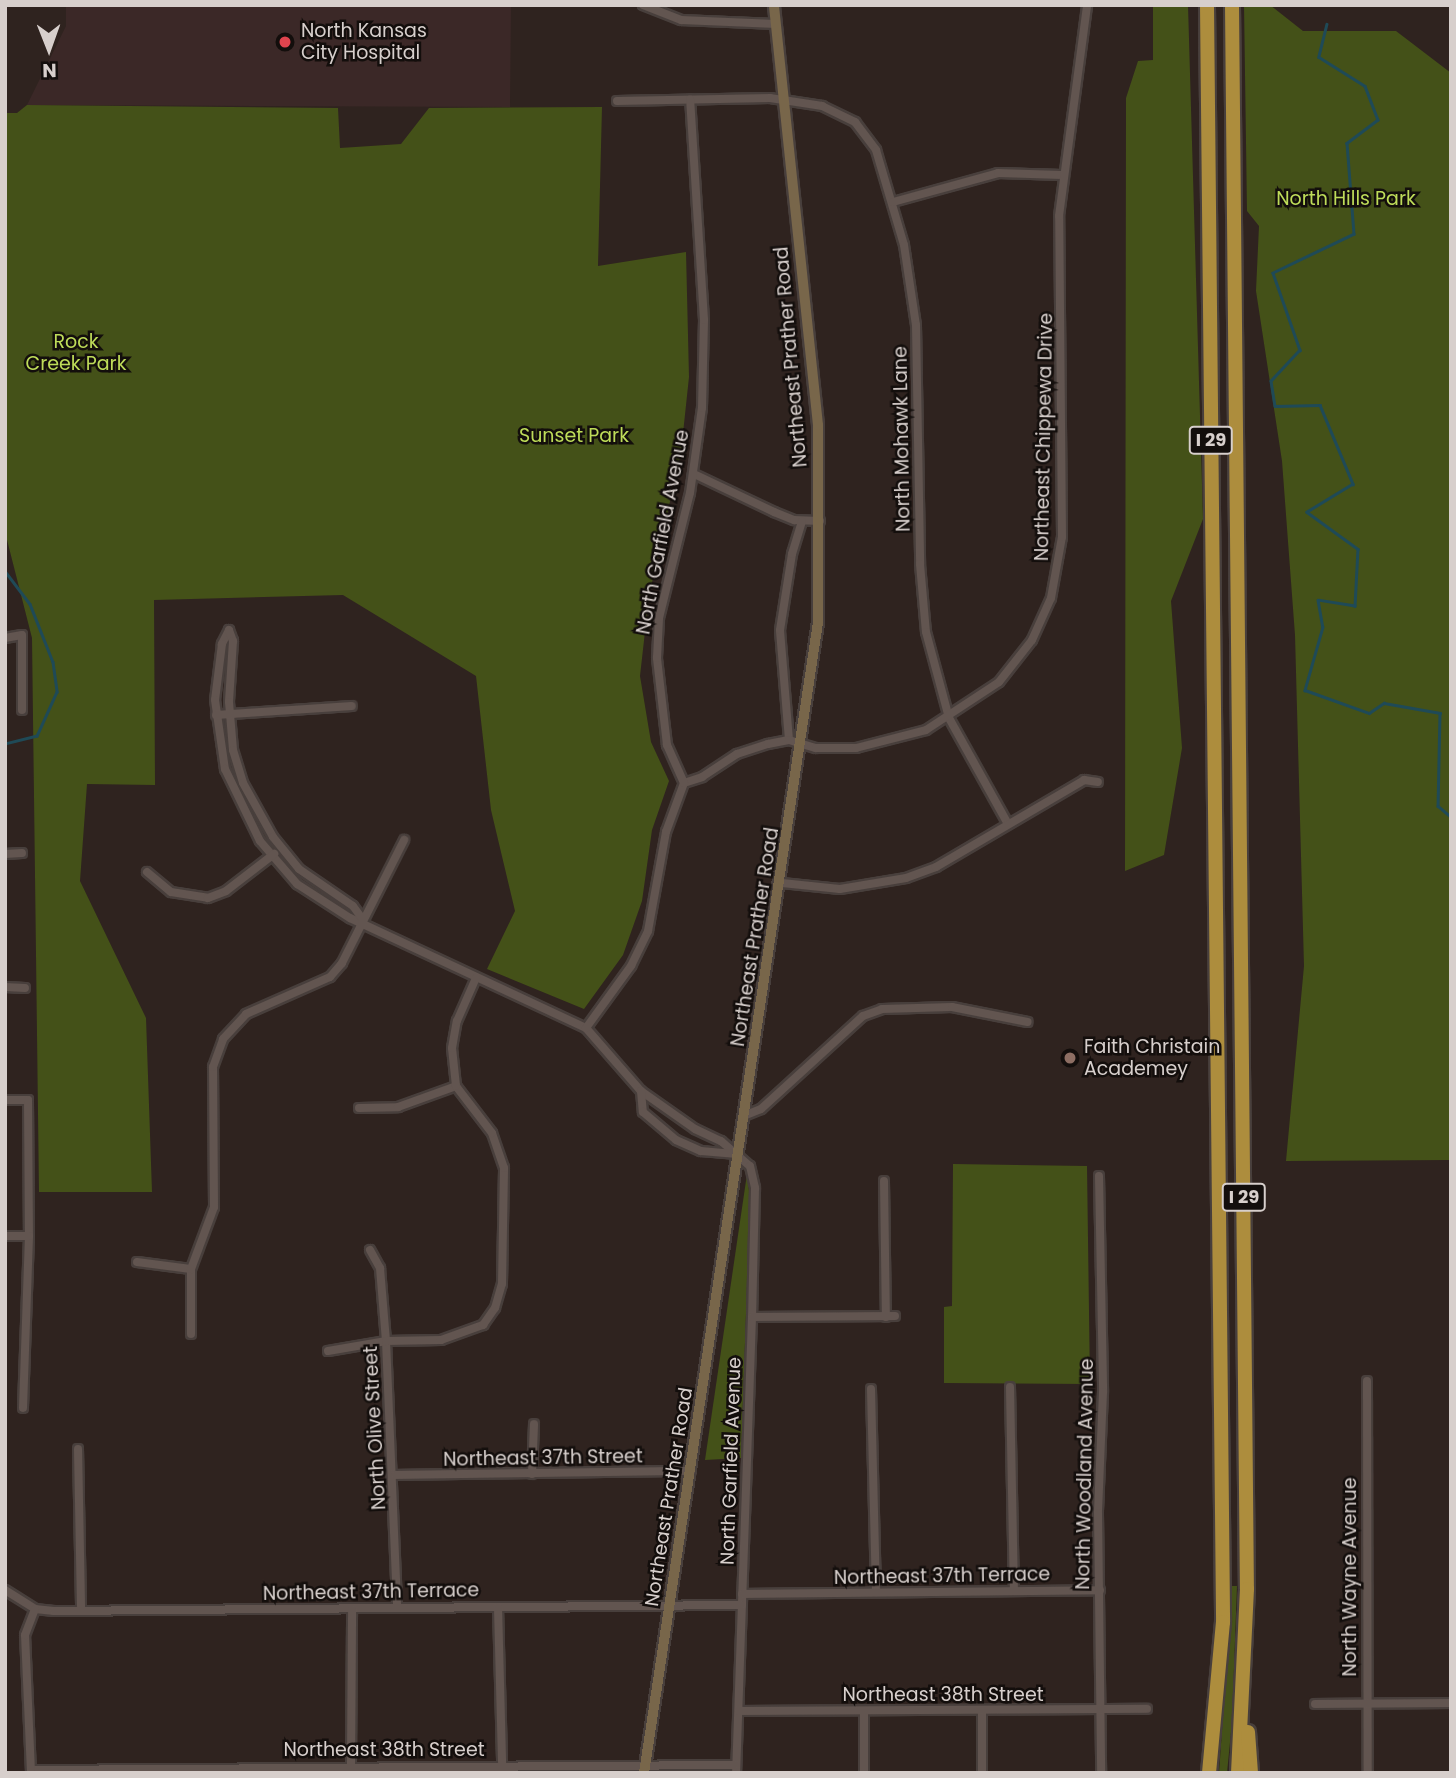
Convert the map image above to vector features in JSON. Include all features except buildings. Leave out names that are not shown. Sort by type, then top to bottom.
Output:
[{"type":"highway","name":"I 29","points":[[1207,5],[1223,1622],[1209,1773]]},
{"type":"highway","name":"I 29","points":[[1233,5],[1245,1692],[1238,1773]]},
{"type":"highway","points":[[1245,1692],[1251,1773]]},
{"type":"highway","points":[[1203,1773],[1212,1753]]},
{"type":"main road","name":"Northeast Prather Road","points":[[645,1768],[782,883],[818,623],[818,425],[774,5]]},
{"type":"street","points":[[643,5],[681,20],[776,24]]},
{"type":"street","name":"Northeast Chippewa Drive","points":[[789,740],[802,745],[840,750],[880,745],[949,718],[999,682],[1019,659],[1042,619],[1055,583],[1062,537],[1058,256],[1062,175],[1087,5]]},
{"type":"street","name":"North Garfield Avenue","points":[[684,783],[667,745],[657,636],[694,474],[704,355],[690,99]]},
{"type":"street","name":"North Mohawk Lane","points":[[617,101],[784,101],[822,106],[855,122],[876,150],[908,260],[916,325],[924,614],[949,718],[1008,824]]},
{"type":"street","points":[[893,202],[998,173],[1062,175]]},
{"type":"street","points":[[694,474],[802,521],[820,521]]},
{"type":"street","points":[[586,1028],[631,966],[648,931],[666,832],[684,783],[702,777],[744,751],[789,740],[780,630],[792,554],[802,521]]},
{"type":"street","points":[[363,920],[353,906],[299,869],[282,848],[243,783],[233,750],[230,713],[233,640],[229,630],[222,644],[216,715],[217,738],[237,801],[272,856],[297,884],[330,907],[363,920],[476,978],[586,1028],[641,1091],[740,1154]]},
{"type":"street","points":[[5,638],[22,635],[22,710]]},
{"type":"street","points":[[216,715],[352,706]]},
{"type":"street","points":[[782,883],[840,888],[906,878],[936,867],[1084,780],[1098,782]]},
{"type":"street","points":[[191,1334],[191,1269],[214,1207],[213,1067],[223,1039],[246,1014],[330,977],[404,840]]},
{"type":"street","points":[[147,873],[171,892],[208,898],[226,891],[282,848]]},
{"type":"street","points":[[5,853],[22,853]]},
{"type":"street","points":[[328,1351],[386,1341],[441,1340],[464,1333],[482,1325],[499,1296],[504,1168],[492,1133],[456,1086],[452,1048],[457,1021],[476,978]]},
{"type":"street","points":[[5,987],[25,988]]},
{"type":"street","points":[[746,1115],[761,1109],[863,1016],[883,1009],[952,1007],[1028,1022]]},
{"type":"street","points":[[359,1108],[398,1107],[456,1086]]},
{"type":"street","points":[[641,1091],[643,1112],[676,1140],[701,1151],[740,1154]]},
{"type":"street","points":[[5,1100],[28,1100],[29,1236],[23,1408]]},
{"type":"street","name":"North Garfield Avenue","points":[[736,1769],[755,1188],[750,1166],[740,1154]]},
{"type":"street","name":"North Woodland Avenue","points":[[1098,1176],[1103,1392],[1101,1773]]},
{"type":"street","points":[[752,1317],[890,1317],[884,1181]]},
{"type":"street","points":[[5,1236],[29,1236]]},
{"type":"street","name":"North Olive Street","points":[[370,1250],[380,1268],[386,1341],[388,1446],[395,1475],[397,1608]]},
{"type":"street","points":[[137,1262],[191,1269]]},
{"type":"street","name":"North Wayne Avenue","points":[[1367,1381],[1368,1773]]},
{"type":"street","points":[[1010,1387],[1014,1591]]},
{"type":"street","points":[[871,1389],[876,1592]]},
{"type":"street","points":[[532,1474],[534,1424]]},
{"type":"street","points":[[78,1449],[82,1611]]},
{"type":"street","name":"Northeast 37th Street","points":[[395,1475],[691,1471]]},
{"type":"street","name":"Northeast 37th Terrace","points":[[5,1590],[35,1609],[82,1611],[742,1605]]},
{"type":"street","name":"Northeast 37th Terrace","points":[[742,1594],[1100,1590]]},
{"type":"street","points":[[498,1607],[502,1765]]},
{"type":"street","points":[[351,1766],[352,1608]]},
{"type":"street","points":[[32,1771],[26,1635],[35,1609]]},
{"type":"street","points":[[1315,1704],[1451,1703]]},
{"type":"street","name":"Northeast 38th Street","points":[[739,1711],[1147,1709]]},
{"type":"street","points":[[982,1710],[982,1773]]},
{"type":"street","points":[[864,1711],[864,1773]]},
{"type":"street","name":"Northeast 38th Street","points":[[32,1771],[502,1765],[736,1769]]},
{"type":"shaded area","name":"North Kansas City Hospital","points":[[66,5],[511,5],[510,107],[27,105],[66,26]]},
{"type":"green space","points":[[1153,5],[1188,5],[1203,519],[1171,601],[1182,748],[1164,855],[1125,871],[1126,98],[1138,61],[1153,60]]},
{"type":"green space","name":"North Hills Park","points":[[1244,5],[1270,5],[1303,31],[1396,31],[1451,73],[1451,1160],[1286,1161],[1304,966],[1295,635],[1282,461],[1256,291],[1259,226],[1247,211]]},
{"type":"green space","points":[[27,105],[338,108],[340,148],[401,144],[429,108],[602,107],[598,266],[686,252],[689,377],[681,452],[649,596],[640,676],[651,742],[669,781],[652,830],[642,901],[623,955],[584,1009],[487,969],[515,911],[491,810],[476,676],[343,595],[154,600],[155,785],[87,784],[80,881],[146,1018],[152,1192],[39,1192],[32,638],[5,532],[5,113],[17,113]]},
{"type":"green space","points":[[953,1164],[1087,1166],[1090,1384],[944,1383],[944,1307],[952,1306]]},
{"type":"green space","points":[[747,1174],[750,1199],[741,1458],[705,1460]]},
{"type":"green space","points":[[1232,1586],[1237,1586],[1232,1722],[1227,1773],[1219,1773]]},
{"type":"waterway","points":[[1327,24],[1319,57],[1365,86],[1378,120],[1347,143],[1354,234],[1273,273],[1300,350],[1271,381],[1275,406],[1320,405],[1353,484],[1307,512],[1358,549],[1355,606],[1318,600],[1323,627],[1305,690],[1369,713],[1384,703],[1440,713],[1438,806],[1451,817]]},
{"type":"waterway","points":[[5,571],[30,604],[53,662],[57,692],[37,736],[5,744]]},
{"type":"place","name":"North Kansas City Hospital","points":[[285,42]]},
{"type":"place","name":"Faith Christain Academey","points":[[1070,1058]]},
{"type":"park label","name":"Rock Creek Park","points":[[76,353]]},
{"type":"park label","name":"Sunset Park","points":[[574,436]]}]
